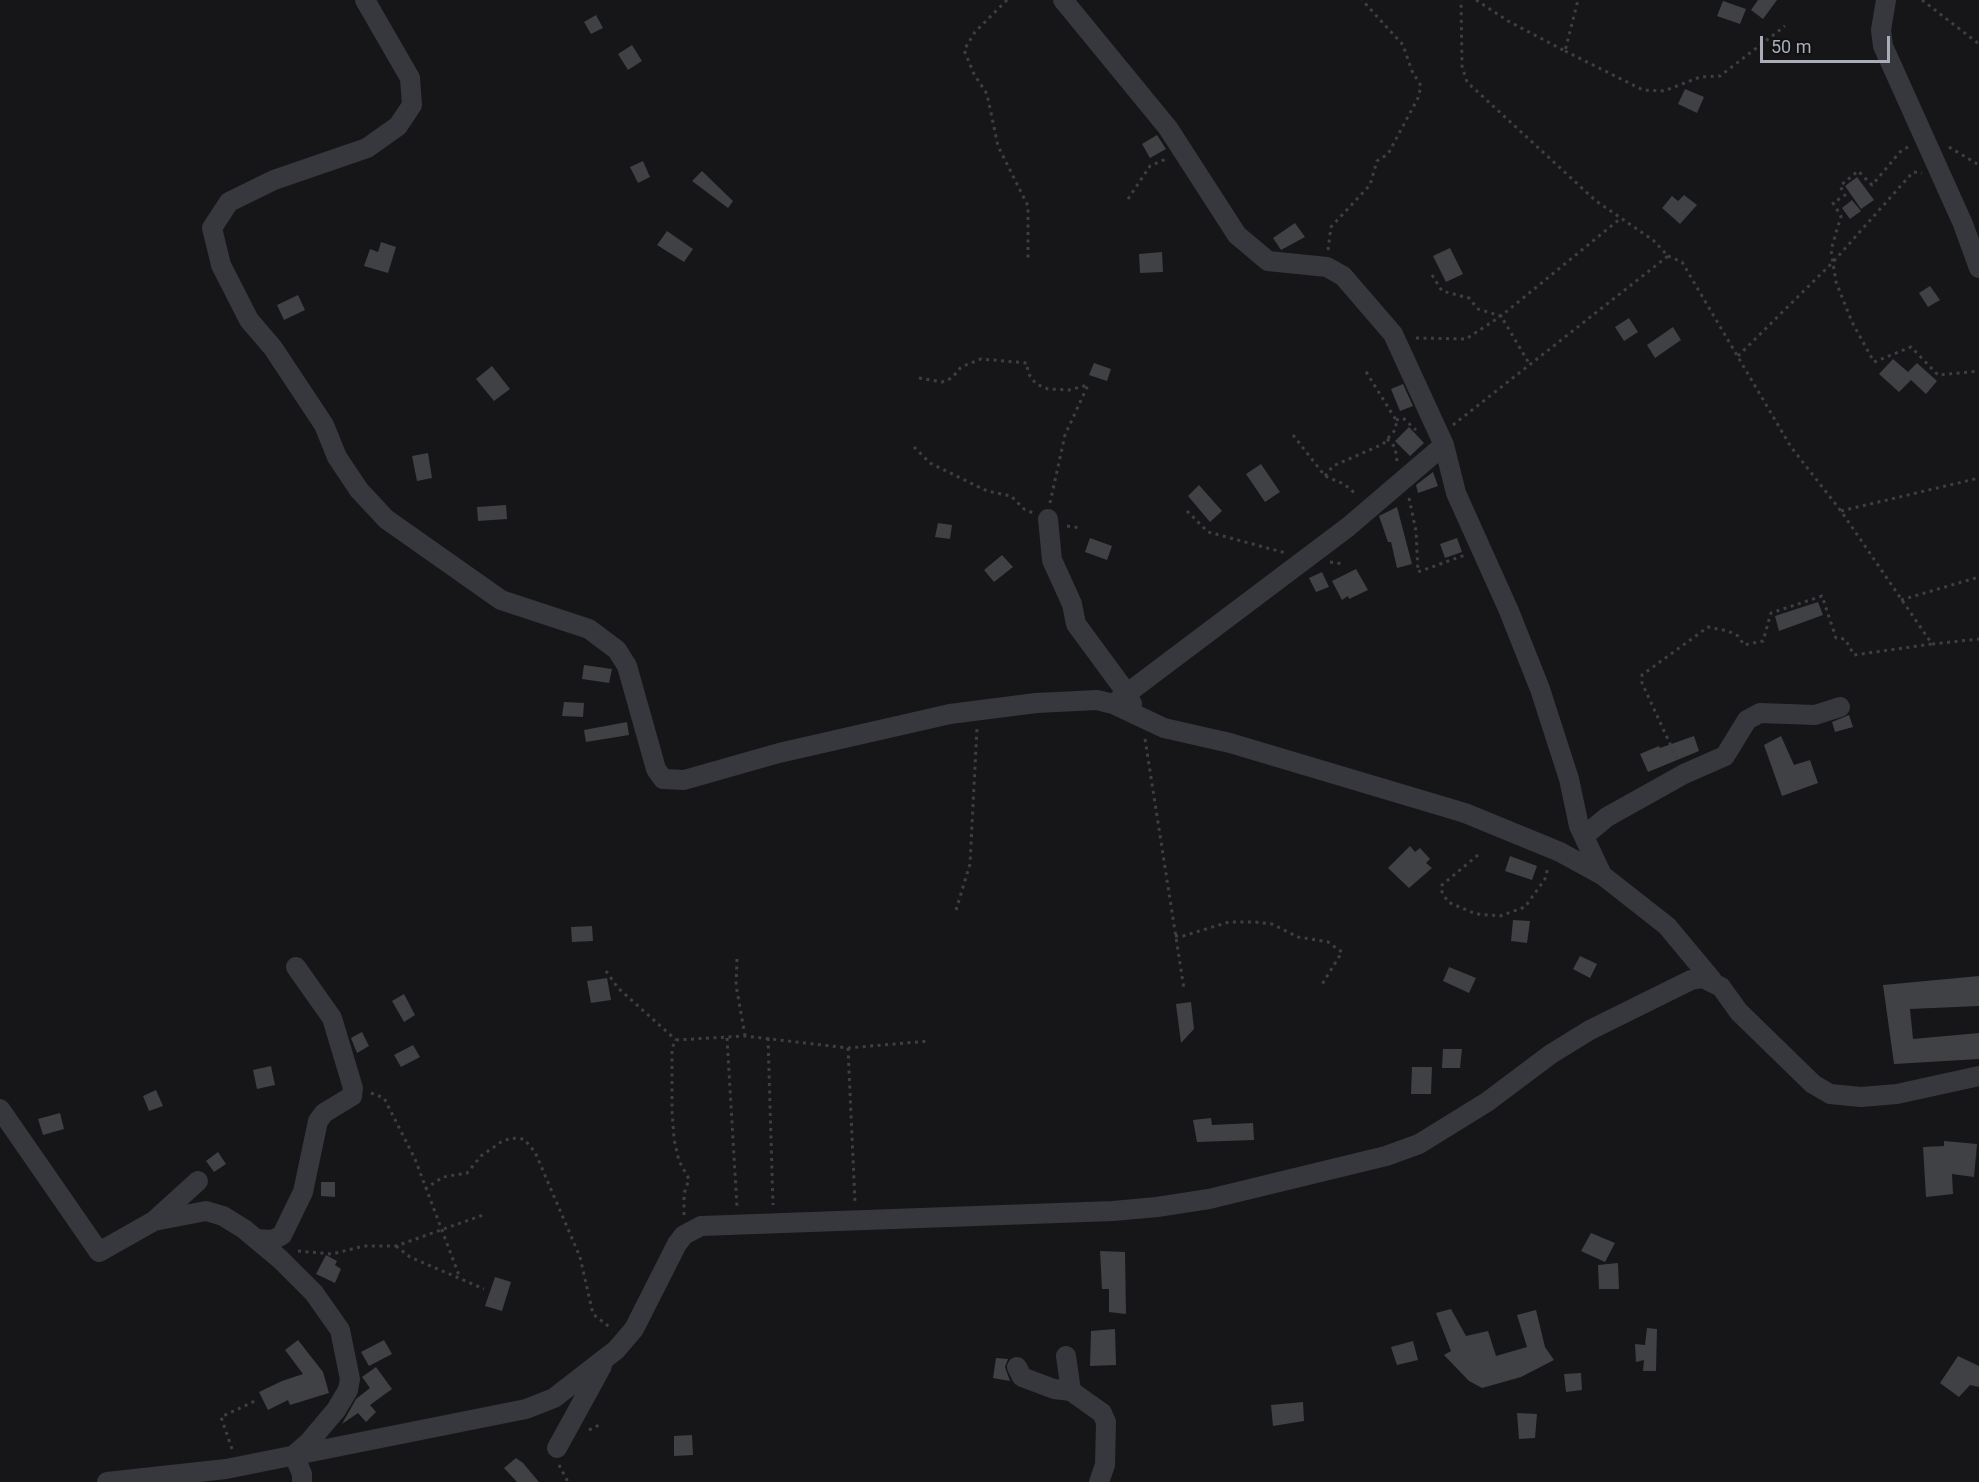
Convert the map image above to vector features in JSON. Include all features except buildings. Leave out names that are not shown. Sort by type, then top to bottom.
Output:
[{"type":"street","points":[[365,0],[410,78],[412,105],[398,126],[367,148],[274,180],[229,202],[213,228],[221,265],[249,320],[273,348],[324,425],[337,457],[359,490],[386,519],[501,600],[589,629],[617,650],[627,666],[656,769],[663,778],[684,780],[857,734],[950,714],[1070,700],[1120,698],[1306,559],[1402,481],[1442,440]]},
{"type":"street","points":[[1063,0],[1112,62],[1131,80],[1183,151],[1237,235],[1252,250],[1268,261],[1327,267],[1343,276],[1393,334],[1442,440],[1456,493],[1509,611],[1540,689],[1569,779],[1584,836],[1602,875]]},
{"type":"street","points":[[1886,0],[1881,30],[1883,46],[1963,224],[1979,268]]},
{"type":"street","points":[[1048,519],[1052,560],[1072,604],[1076,624],[1120,698],[1142,717],[1164,728],[1230,743],[1465,813],[1551,848],[1602,875],[1667,926],[1712,980],[1721,987],[1739,1012],[1813,1084],[1830,1094],[1861,1097],[1897,1094],[1979,1076]]},
{"type":"street","points":[[1584,836],[1607,817],[1684,774],[1725,756],[1747,720],[1760,713],[1815,714],[1840,707]]},
{"type":"street","points":[[256,1239],[273,1239],[282,1235],[303,1192],[318,1121],[324,1113],[352,1096],[353,1088],[332,1018],[296,967]]},
{"type":"street","points":[[107,1482],[238,1466],[526,1409],[554,1398],[606,1358],[634,1329],[684,1235],[700,1226],[1113,1211],[1157,1207],[1209,1199],[1386,1156],[1419,1144],[1487,1102],[1551,1054],[1590,1030],[1651,1002],[1683,983],[1698,978],[1712,980]]},
{"type":"street","points":[[0,1109],[99,1252],[154,1221],[198,1181]]},
{"type":"street","points":[[154,1221],[206,1211],[223,1216],[256,1239],[314,1293],[340,1330],[350,1378],[348,1390],[336,1410],[294,1455]]},
{"type":"street","points":[[1066,1356],[1071,1391]]},
{"type":"street","points":[[556,1448],[606,1358]]},
{"type":"street","points":[[1017,1367],[1022,1377],[1054,1389],[1071,1391],[1102,1413],[1106,1422],[1105,1465],[1099,1482]]},
{"type":"street","points":[[294,1455],[302,1474],[302,1482]]},
{"type":"path","points":[[1007,0],[975,32],[964,51],[974,74],[987,94],[998,146],[1028,206],[1028,258]]},
{"type":"path","points":[[1327,267],[1331,227],[1371,185],[1377,161],[1388,154],[1419,98],[1421,86],[1412,71],[1403,45],[1362,0]]},
{"type":"path","points":[[1461,0],[1462,66],[1467,82],[1596,201],[1653,240],[1668,256],[1682,262],[1791,447],[1841,511],[1932,644]]},
{"type":"path","points":[[1476,0],[1508,21],[1643,90],[1664,91],[1700,78],[1720,76],[1785,26]]},
{"type":"path","points":[[1564,51],[1578,0]]},
{"type":"path","points":[[1922,0],[1979,44]]},
{"type":"path","points":[[1979,165],[1953,149],[1923,137],[1900,152],[1872,185],[1858,171],[1840,186],[1845,195],[1833,203],[1841,216],[1831,250],[1836,282],[1852,322],[1874,362],[1911,347],[1938,375],[1979,370]]},
{"type":"path","points":[[1128,199],[1150,166],[1183,151]]},
{"type":"path","points":[[1738,356],[1833,262],[1913,172],[1940,174]]},
{"type":"path","points":[[1393,334],[1415,338],[1466,339],[1501,316],[1622,218]]},
{"type":"path","points":[[1442,440],[1530,365],[1668,256]]},
{"type":"path","points":[[1432,274],[1442,291],[1469,298],[1478,309],[1501,316],[1530,365]]},
{"type":"path","points":[[919,378],[942,382],[952,378],[961,367],[981,359],[1027,363],[1028,373],[1036,384],[1048,388],[1069,390],[1088,385],[1065,435],[1048,519]]},
{"type":"path","points":[[1325,476],[1333,466],[1383,444],[1396,429],[1396,420],[1365,370]]},
{"type":"path","points":[[1293,435],[1325,476],[1344,484],[1363,500],[1378,501]]},
{"type":"path","points":[[1387,439],[1395,447],[1402,481],[1410,502],[1416,531],[1419,572],[1480,549]]},
{"type":"path","points":[[914,447],[930,464],[944,468],[956,477],[987,491],[1011,496],[1024,509],[1060,525],[1080,528]]},
{"type":"path","points":[[1841,511],[1979,478]]},
{"type":"path","points":[[1187,512],[1208,532],[1306,559],[1343,564]]},
{"type":"path","points":[[1901,600],[1979,577]]},
{"type":"path","points":[[1684,774],[1642,683],[1642,675],[1708,627],[1728,631],[1738,636],[1744,645],[1763,641],[1771,613],[1822,596],[1836,638],[1845,639],[1854,655],[1979,639]]},
{"type":"path","points":[[956,910],[970,864],[978,711]]},
{"type":"path","points":[[1142,717],[1184,989]]},
{"type":"path","points":[[1478,855],[1442,885],[1443,896],[1448,902],[1476,914],[1500,916],[1526,907],[1545,879],[1551,848]]},
{"type":"path","points":[[1175,936],[1183,936],[1228,922],[1255,922],[1272,924],[1298,936],[1328,942],[1342,952],[1321,986]]},
{"type":"path","points":[[737,959],[736,985],[745,1036]]},
{"type":"path","points":[[606,971],[618,988],[676,1040],[745,1036],[848,1048],[929,1041]]},
{"type":"path","points":[[727,1038],[738,1224]]},
{"type":"path","points":[[768,1038],[774,1224]]},
{"type":"path","points":[[676,1040],[672,1048],[674,1139],[680,1161],[689,1179],[684,1194],[684,1235]]},
{"type":"path","points":[[848,1048],[856,1221]]},
{"type":"path","points":[[352,1096],[369,1092],[384,1098],[415,1159],[440,1231],[460,1278]]},
{"type":"path","points":[[425,1189],[443,1177],[467,1173],[481,1156],[501,1142],[511,1138],[524,1139],[536,1152],[580,1257],[593,1314],[625,1339]]},
{"type":"path","points":[[288,1248],[332,1254],[364,1246],[396,1246],[483,1215]]},
{"type":"path","points":[[396,1246],[410,1257],[484,1289]]},
{"type":"path","points":[[238,1466],[221,1417],[255,1401]]}]
